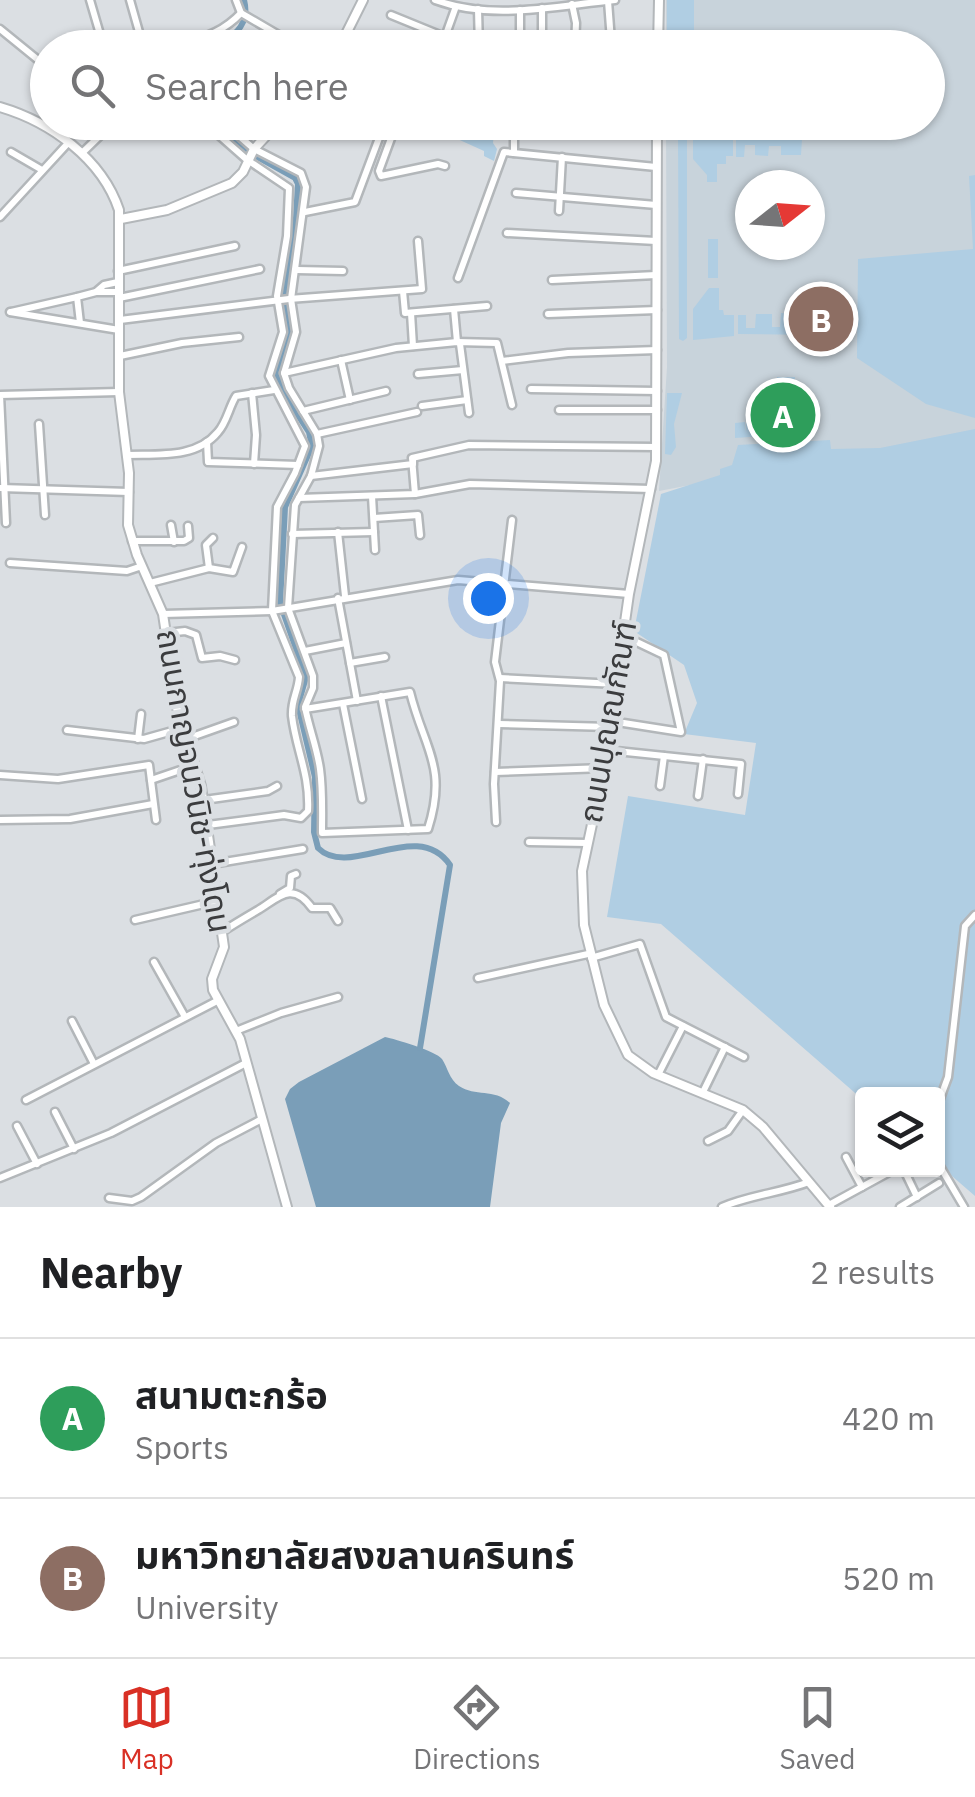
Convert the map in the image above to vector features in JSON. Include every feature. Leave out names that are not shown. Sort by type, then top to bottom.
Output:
[{"type":"street","points":[[90,0],[99,30]]},
{"type":"street","points":[[130,0],[139,30]]},
{"type":"street","points":[[236,0],[245,15],[270,30]]},
{"type":"street","points":[[348,30],[363,0]]},
{"type":"street","points":[[441,1],[456,9],[520,10],[611,0],[611,30]]},
{"type":"street","points":[[658,30],[659,0]]},
{"type":"street","points":[[572,4],[576,30]]},
{"type":"street","points":[[542,8],[542,30]]},
{"type":"street","points":[[448,30],[456,9]]},
{"type":"street","points":[[478,10],[479,30]]},
{"type":"street","points":[[520,10],[520,30]]},
{"type":"street","points":[[222,30],[245,15]]},
{"type":"street","points":[[391,15],[428,30]]},
{"type":"street","points":[[0,29],[30,53]]},
{"type":"street","points":[[0,107],[30,122]]},
{"type":"street","points":[[65,140],[82,154],[111,190],[121,218],[167,210],[230,185],[262,140]]},
{"type":"street","points":[[82,154],[96,140]]},
{"type":"street","points":[[208,824],[284,815],[298,819],[308,812],[304,759],[292,718],[292,698],[299,678],[273,610],[277,507],[298,465],[304,441],[269,376],[283,332],[278,301],[288,236],[288,188],[225,140]]},
{"type":"street","points":[[244,140],[301,173],[306,187],[290,300],[296,332],[284,373],[317,434],[319,454],[299,498],[292,534],[287,608],[314,680],[306,710],[320,770],[323,834],[428,829],[436,792],[433,755],[410,692],[306,710]]},
{"type":"street","points":[[305,212],[355,202],[379,140]]},
{"type":"street","points":[[391,140],[380,175],[445,166]]},
{"type":"street","points":[[514,140],[514,153]]},
{"type":"street","name":"ถนนปุณณกัณฑ์","points":[[657,140],[656,446],[652,489],[629,594],[604,768],[581,884],[589,956],[604,1005],[624,1050],[640,1066],[743,1110],[829,1206]]},
{"type":"street","points":[[0,217],[68,142]]},
{"type":"street","points":[[11,152],[42,170]]},
{"type":"street","points":[[458,278],[504,152],[656,167]]},
{"type":"street","points":[[559,211],[562,157]]},
{"type":"street","points":[[516,193],[656,205]]},
{"type":"street","name":"ถนนกาญจนวนิช-ทุ่งโดน","points":[[121,218],[119,392],[127,455],[128,519],[132,542],[164,614],[176,701],[204,800],[222,932],[223,951],[211,982],[216,1001]]},
{"type":"street","points":[[507,234],[656,241]]},
{"type":"street","points":[[260,269],[96,292],[10,312],[120,325],[278,301],[422,289],[418,241]]},
{"type":"street","points":[[118,271],[234,246]]},
{"type":"street","points":[[297,270],[343,271]]},
{"type":"street","points":[[552,280],[656,275]]},
{"type":"street","points":[[403,291],[404,313],[488,306]]},
{"type":"street","points":[[77,297],[80,323]]},
{"type":"street","points":[[454,309],[469,413]]},
{"type":"street","points":[[548,314],[657,310]]},
{"type":"street","points":[[411,313],[413,346]]},
{"type":"street","points":[[120,356],[240,337]]},
{"type":"street","points":[[284,373],[396,348],[497,343],[512,404]]},
{"type":"street","points":[[502,361],[568,352],[657,350]]},
{"type":"street","points":[[341,360],[350,400]]},
{"type":"street","points":[[418,374],[463,370]]},
{"type":"street","points":[[532,389],[657,391]]},
{"type":"street","points":[[127,455],[184,452],[207,442],[222,428],[234,398],[274,390]]},
{"type":"street","points":[[302,412],[386,391]]},
{"type":"street","points":[[6,524],[1,488],[0,395],[119,392]]},
{"type":"street","points":[[252,392],[254,464]]},
{"type":"street","points":[[317,434],[467,400]]},
{"type":"street","points":[[558,410],[656,410]]},
{"type":"street","points":[[39,424],[45,515]]},
{"type":"street","points":[[207,442],[208,462],[298,465]]},
{"type":"street","points":[[311,476],[413,461],[469,445],[656,446]]},
{"type":"street","points":[[413,461],[416,494]]},
{"type":"street","points":[[299,498],[416,494],[470,484],[652,489]]},
{"type":"street","points":[[1,488],[129,492]]},
{"type":"street","points":[[372,496],[375,550]]},
{"type":"street","points":[[374,518],[418,516],[420,535]]},
{"type":"street","points":[[496,822],[500,678],[495,662],[512,520]]},
{"type":"street","points":[[170,525],[174,542]]},
{"type":"street","points":[[132,542],[189,538],[188,526]]},
{"type":"street","points":[[338,532],[346,643],[357,701]]},
{"type":"street","points":[[292,534],[374,532]]},
{"type":"street","points":[[209,568],[206,547],[213,538]]},
{"type":"street","points":[[232,585],[242,546]]},
{"type":"street","points":[[10,563],[126,571],[142,566]]},
{"type":"street","points":[[150,584],[209,568],[224,573],[234,571]]},
{"type":"street","points":[[164,614],[273,610],[458,580],[629,594]]},
{"type":"street","points":[[167,633],[186,631],[196,635],[202,658],[223,656],[235,660]]},
{"type":"street","points":[[499,724],[610,724],[681,732],[664,655],[622,636]]},
{"type":"street","points":[[306,651],[346,643]]},
{"type":"street","points":[[350,663],[385,657]]},
{"type":"street","points":[[500,678],[616,684]]},
{"type":"street","points":[[381,696],[408,830]]},
{"type":"street","points":[[343,704],[362,799]]},
{"type":"street","points":[[138,739],[141,714]]},
{"type":"street","points":[[186,738],[234,722]]},
{"type":"street","points":[[67,730],[138,739],[183,728]]},
{"type":"street","points":[[606,750],[741,764],[738,794]]},
{"type":"street","points":[[660,786],[664,756]]},
{"type":"street","points":[[698,796],[703,759]]},
{"type":"street","points":[[150,780],[195,764]]},
{"type":"street","points":[[0,775],[58,779],[149,765],[156,820]]},
{"type":"street","points":[[495,772],[604,768]]},
{"type":"street","points":[[204,800],[268,792],[277,786]]},
{"type":"street","points":[[0,820],[70,819],[154,804]]},
{"type":"street","points":[[528,842],[587,843]]},
{"type":"street","points":[[212,864],[303,850]]},
{"type":"street","points":[[280,895],[290,888],[291,876],[296,874]]},
{"type":"street","points":[[222,932],[280,895],[301,896],[311,907],[332,908],[338,921]]},
{"type":"street","points":[[135,920],[217,901]]},
{"type":"street","points":[[944,1087],[966,926],[975,915]]},
{"type":"street","points":[[478,978],[640,944],[666,1016],[744,1057]]},
{"type":"street","points":[[154,962],[185,1017]]},
{"type":"street","points":[[236,1030],[338,997]]},
{"type":"street","points":[[26,1100],[216,1001],[236,1030],[288,1207]]},
{"type":"street","points":[[72,1021],[94,1065]]},
{"type":"street","points":[[658,1075],[683,1026]]},
{"type":"street","points":[[704,1092],[725,1047]]},
{"type":"street","points":[[0,1178],[74,1150],[246,1063]]},
{"type":"street","points":[[708,1141],[728,1131],[743,1110]]},
{"type":"street","points":[[54,1112],[74,1150]]},
{"type":"street","points":[[108,1198],[141,1198],[216,1143],[260,1120]]},
{"type":"street","points":[[17,1126],[37,1164]]},
{"type":"street","points":[[846,1157],[862,1186]]},
{"type":"street","points":[[945,1174],[964,1207]]},
{"type":"street","points":[[829,1206],[879,1177]]},
{"type":"street","points":[[907,1177],[917,1197]]},
{"type":"street","points":[[722,1207],[809,1182]]},
{"type":"street","points":[[900,1207],[939,1183]]},
{"type":"shaded area","points":[[666,0],[975,0],[975,431],[659,491],[667,367],[666,140],[945,140],[945,30],[666,30]]},
{"type":"shaded area","points":[[667,0],[694,0],[694,30],[667,30]]},
{"type":"shaded area","points":[[460,140],[493,140],[497,149],[494,161],[484,156],[484,151]]},
{"type":"shaded area","points":[[678,140],[687,140],[687,338],[679,339]]},
{"type":"shaded area","points":[[693,140],[733,140],[733,156],[726,156],[726,164],[717,164],[717,182],[707,182],[707,175],[693,159]]},
{"type":"shaded area","points":[[736,140],[802,140],[801,155],[781,155],[781,146],[769,146],[768,156],[755,155],[755,145],[745,145],[744,157],[736,157]]},
{"type":"shaded area","points":[[975,175],[975,418],[926,404],[857,358],[858,259],[973,249],[969,176]]},
{"type":"shaded area","points":[[708,239],[718,239],[718,278],[708,278]]},
{"type":"shaded area","points":[[709,288],[719,288],[719,310],[724,315],[734,315],[734,336],[693,340],[693,309]]},
{"type":"shaded area","points":[[827,307],[833,307],[832,340],[817,340],[816,335],[738,334],[738,315],[746,315],[746,328],[755,328],[756,314],[772,314],[772,327],[780,327],[781,313],[805,314],[805,327],[816,327],[816,314],[827,314]]},
{"type":"shaded area","points":[[777,377],[795,377],[795,405],[777,406]]},
{"type":"shaded area","points":[[667,393],[682,393],[674,424],[676,447],[671,455],[665,454]]},
{"type":"shaded area","points":[[790,409],[791,420],[776,421],[777,435],[735,438],[735,423],[745,422],[746,433],[746,423],[775,422],[775,410]]},
{"type":"shaded area","points":[[975,429],[975,1196],[945,1170],[945,1087],[855,1087],[855,1093],[661,924],[607,917],[628,796],[745,815],[756,743],[684,734],[697,703],[684,665],[634,631],[661,494],[720,475],[720,469],[732,465],[738,445],[830,440],[831,449],[880,448]]},
{"type":"shaded area","points":[[385,1037],[438,1056],[459,1086],[510,1103],[501,1123],[490,1207],[316,1207],[285,1099],[299,1082]]},
{"type":"waterway","points":[[238,30],[245,18],[244,0]]},
{"type":"waterway","points":[[233,140],[295,178],[298,184],[284,295],[289,331],[277,375],[309,432],[312,446],[285,507],[280,603],[306,677],[298,705],[315,777],[314,832],[318,848],[332,856],[347,857],[420,847],[436,852],[450,865],[420,1048]]},
{"type":"place","name":"มหาวิทยาลัยสงขลานครินทร์","points":[[821,319]]},
{"type":"place","name":"สนามตะกร้อ","points":[[783,415]]}]
